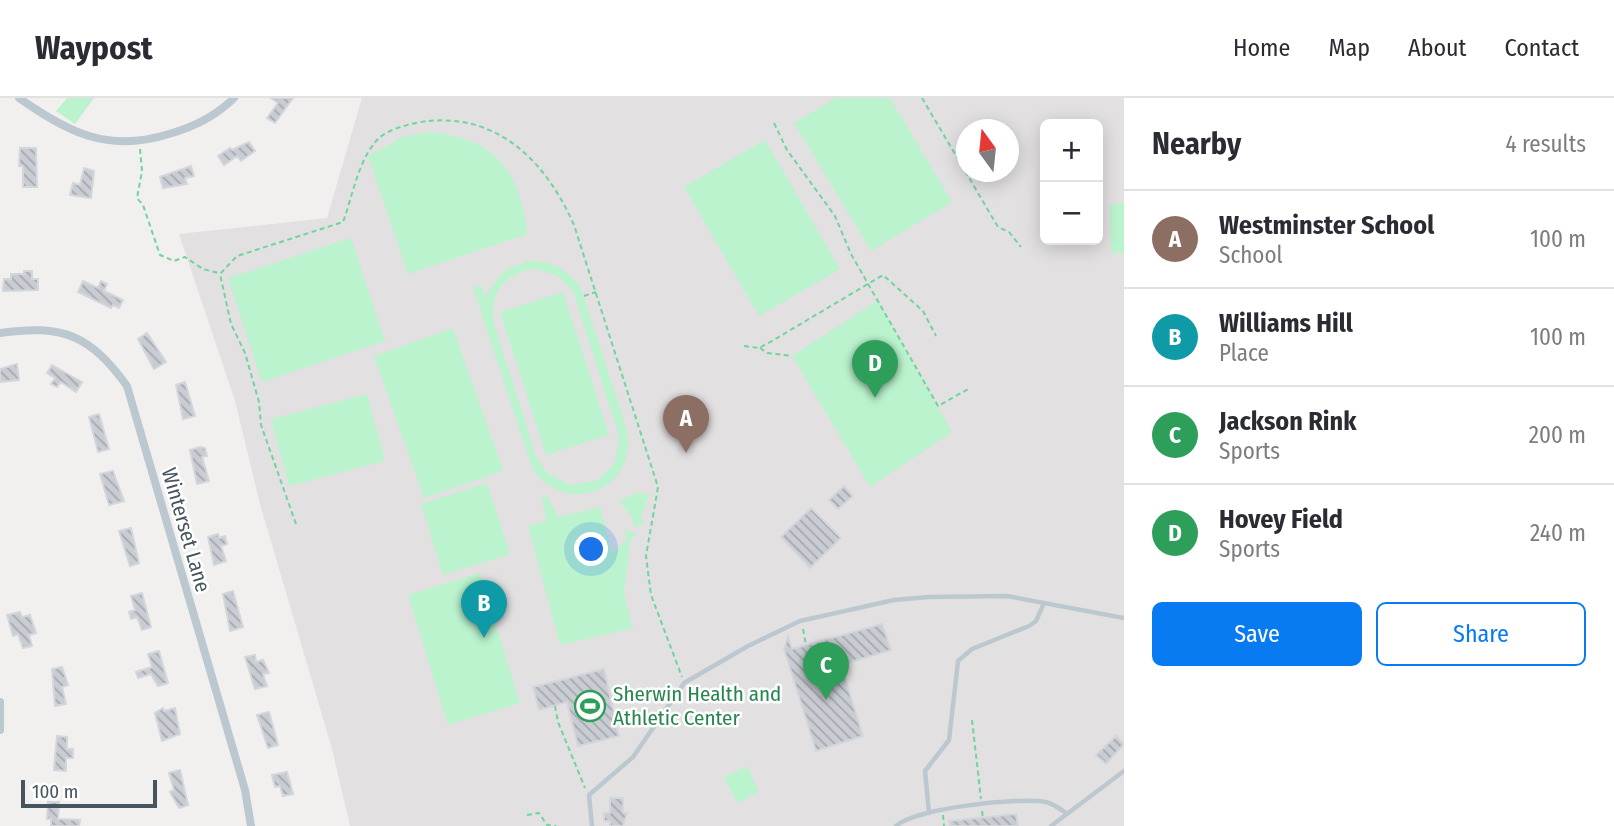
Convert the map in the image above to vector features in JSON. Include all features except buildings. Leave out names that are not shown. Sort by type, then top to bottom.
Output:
[{"type":"street","points":[[19,98],[61,125],[122,144],[192,128],[234,98]]},
{"type":"street","name":"Winterset Lane","points":[[0,333],[24,330],[66,334],[90,344],[106,356],[127,386],[245,790],[251,826]]},
{"type":"street","points":[[0,702],[0,730]]},
{"type":"lane","points":[[592,826],[589,795],[633,757],[685,682],[748,646],[800,621],[901,599],[1007,596],[1124,618]]},
{"type":"lane","points":[[929,813],[925,771],[948,743],[958,661],[972,649],[1029,626],[1036,621],[1044,603]]},
{"type":"lane","points":[[1051,826],[1124,771]]},
{"type":"lane","points":[[896,826],[908,818],[929,813],[1029,800],[1049,803],[1065,813]]},
{"type":"path","points":[[922,98],[998,227],[1009,232],[1021,247]]},
{"type":"path","points":[[220,274],[237,256],[342,222],[363,162],[380,137],[412,123],[449,120],[484,127],[530,155],[560,194],[597,292],[658,487],[646,556],[651,595],[671,656],[685,682]]},
{"type":"path","points":[[774,123],[787,150],[835,216],[851,254],[937,406],[970,388]]},
{"type":"path","points":[[138,141],[142,171],[136,198],[143,205],[160,255],[174,261],[185,257],[202,269],[220,274]]},
{"type":"path","points":[[220,274],[231,324],[251,370],[259,402],[261,425],[296,524]]},
{"type":"path","points":[[759,348],[883,275],[923,311],[936,336]]},
{"type":"path","points":[[584,296],[597,292]]},
{"type":"path","points":[[744,346],[759,348],[767,353],[792,356]]},
{"type":"path","points":[[800,621],[806,645]]},
{"type":"path","points":[[555,706],[578,776],[589,795]]},
{"type":"path","points":[[972,720],[983,818]]},
{"type":"path","points":[[527,815],[539,813],[547,825],[556,826]]},
{"type":"path","points":[[943,815],[944,826]]},
{"type":"shaded area","points":[[362,98],[1124,98],[1124,826],[350,826],[332,749],[260,504],[235,401],[179,234],[327,218]]},
{"type":"green space","points":[[67,98],[94,98],[75,124],[56,111]]},
{"type":"green space","points":[[836,98],[890,98],[952,202],[871,251],[794,123]]},
{"type":"green space","points":[[429,132],[471,142],[487,150],[500,162],[511,176],[518,192],[527,234],[408,274],[368,156],[404,136]]},
{"type":"green space","points":[[765,140],[840,269],[759,316],[684,187]]},
{"type":"green space","points":[[1124,203],[1124,253],[1111,253],[1110,204]]},
{"type":"green space","points":[[351,238],[385,341],[262,382],[228,278]]},
{"type":"green space","points":[[528,261],[544,262],[565,271],[581,288],[626,427],[628,448],[623,466],[612,480],[598,490],[581,494],[564,492],[547,484],[532,468],[473,288],[481,285],[485,296],[504,271]],"holes":[[[536,269],[558,276],[573,292],[619,436],[615,463],[596,481],[570,485],[547,473],[536,456],[494,324],[493,313],[497,294],[508,279],[516,274]]]},
{"type":"green space","points":[[563,292],[609,435],[546,455],[500,312]]},
{"type":"green space","points":[[877,301],[952,432],[870,487],[792,356]]},
{"type":"green space","points":[[453,328],[503,471],[424,498],[374,356]]},
{"type":"green space","points":[[367,394],[385,461],[289,486],[271,419]]},
{"type":"green space","points":[[487,483],[510,554],[443,575],[421,504]]},
{"type":"green space","points":[[636,493],[649,494],[641,517],[645,524],[634,527],[632,517],[619,501]]},
{"type":"green space","points":[[547,496],[558,517],[600,507],[612,553],[627,539],[624,530],[636,534],[630,542],[624,594],[633,628],[560,645],[528,526],[546,521],[542,497]]},
{"type":"green space","points":[[480,573],[520,703],[448,725],[408,595]]},
{"type":"green space","points":[[747,766],[759,792],[737,803],[724,777]]},
{"type":"place","name":"Hovey Field","points":[[875,398]]},
{"type":"place","name":"Westminster School","points":[[686,453]]},
{"type":"place","name":"Williams Hill","points":[[484,638]]},
{"type":"place","name":"Jackson Rink","points":[[826,700]]},
{"type":"place","name":"Sherwin Health and Athletic Center","points":[[590,706]]}]
